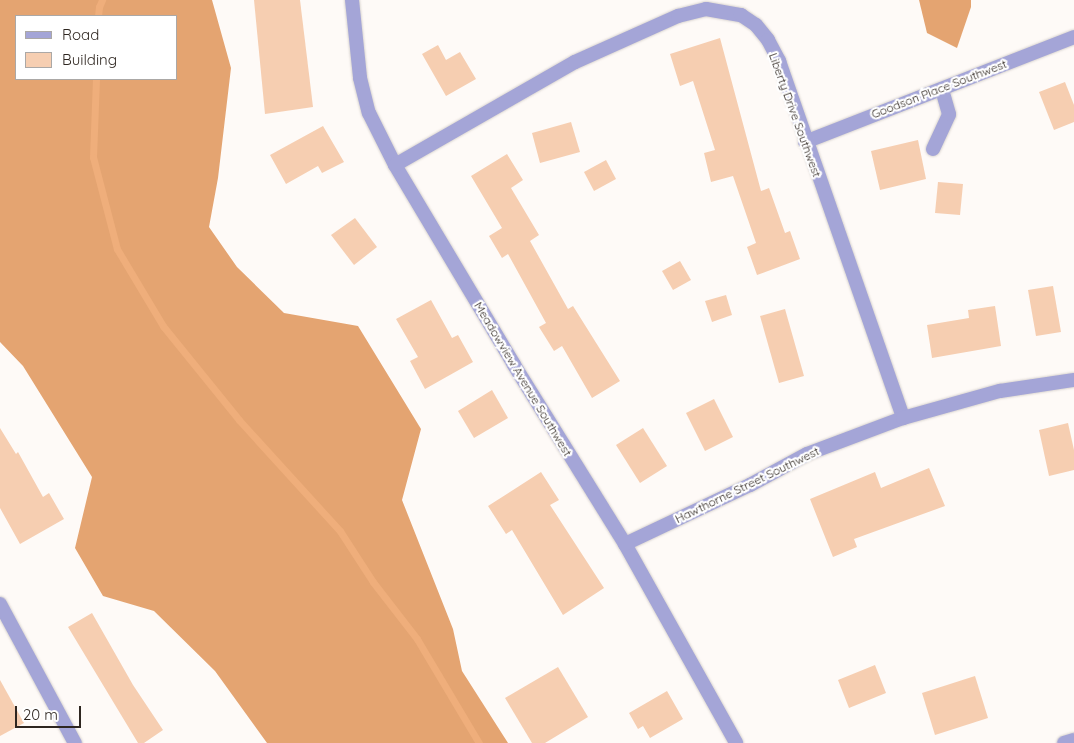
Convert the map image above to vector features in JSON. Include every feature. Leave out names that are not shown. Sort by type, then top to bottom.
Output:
[{"type":"street","name":"Meadowview Avenue Southwest","points":[[352,0],[362,87],[369,113],[395,165],[514,365],[624,544],[736,743]]},
{"type":"street","name":"Liberty Drive Southwest","points":[[395,165],[574,62],[678,16],[706,9],[741,14],[756,25],[768,40],[778,61],[903,418]]},
{"type":"street","name":"Goodson Place Southwest","points":[[805,142],[1074,37]]},
{"type":"street","points":[[933,149],[948,114],[942,89]]},
{"type":"street","name":"Hawthorne Street Southwest","points":[[624,544],[750,485],[807,454],[903,418],[1000,392],[1074,380]]},
{"type":"street","points":[[0,604],[75,743]]},
{"type":"street","points":[[1064,743],[1074,740]]},
{"type":"shaded area","points":[[0,0],[212,0],[231,68],[218,178],[209,227],[237,267],[284,313],[358,326],[421,429],[402,500],[453,629],[462,671],[508,743],[267,743],[215,671],[154,611],[103,596],[75,548],[92,477],[23,366],[0,342]]},
{"type":"shaded area","points":[[919,0],[971,0],[971,7],[957,48],[927,33]]},
{"type":"building","points":[[254,0],[300,0],[313,107],[265,114]]},
{"type":"building","points":[[720,38],[761,191],[769,188],[785,233],[790,231],[800,259],[757,275],[747,247],[756,243],[733,176],[711,182],[704,153],[715,150],[693,81],[680,86],[670,54]]},
{"type":"building","points":[[438,45],[446,60],[460,52],[476,79],[446,96],[422,54]]},
{"type":"building","points":[[1065,82],[1074,105],[1074,122],[1054,130],[1039,92]]},
{"type":"building","points":[[571,122],[580,152],[540,163],[532,133]]},
{"type":"building","points":[[323,126],[344,162],[322,173],[318,166],[286,184],[270,155]]},
{"type":"building","points":[[918,140],[926,179],[880,190],[871,151]]},
{"type":"building","points":[[507,154],[523,180],[511,188],[539,235],[530,241],[568,309],[573,306],[620,381],[592,398],[562,346],[554,351],[539,327],[546,323],[508,254],[502,258],[489,236],[502,228],[471,176]]},
{"type":"building","points":[[606,160],[616,179],[594,191],[584,172]]},
{"type":"building","points":[[938,182],[963,184],[960,215],[935,213]]},
{"type":"building","points":[[355,218],[377,247],[354,265],[331,235]]},
{"type":"building","points":[[680,261],[691,280],[673,290],[662,271]]},
{"type":"building","points":[[1053,286],[1061,332],[1036,336],[1028,290]]},
{"type":"building","points":[[726,295],[732,315],[712,322],[705,301]]},
{"type":"building","points":[[431,300],[452,338],[458,335],[473,362],[425,389],[410,361],[418,357],[396,319]]},
{"type":"building","points":[[995,306],[1001,346],[932,358],[927,325],[969,318],[968,310]]},
{"type":"building","points":[[785,309],[804,376],[779,383],[760,316]]},
{"type":"building","points":[[492,390],[508,418],[474,438],[458,411]]},
{"type":"building","points":[[714,399],[733,437],[705,451],[686,413]]},
{"type":"building","points":[[1068,423],[1074,450],[1074,470],[1049,476],[1039,430]]},
{"type":"building","points":[[0,428],[16,454],[18,452],[43,497],[49,493],[64,519],[20,544],[0,508]]},
{"type":"building","points":[[643,428],[667,466],[640,483],[616,445]]},
{"type":"building","points":[[929,468],[945,506],[854,539],[857,547],[833,557],[810,499],[875,472],[881,488]]},
{"type":"building","points":[[541,472],[559,500],[550,505],[604,588],[563,615],[512,530],[506,534],[488,506]]},
{"type":"building","points":[[92,613],[133,685],[163,730],[144,743],[138,743],[68,627]]},
{"type":"building","points":[[875,665],[886,693],[849,708],[838,680]]},
{"type":"building","points":[[558,667],[588,717],[545,743],[532,743],[505,698]]},
{"type":"building","points":[[975,676],[988,718],[935,735],[922,693]]},
{"type":"building","points":[[0,680],[24,723],[0,736]]},
{"type":"building","points":[[667,691],[683,719],[650,738],[643,726],[638,729],[629,713]]},
{"type":"waterway","points":[[98,15],[102,0]]},
{"type":"waterway","points":[[96,80],[93,157],[117,249],[163,326],[239,420],[340,531],[373,582],[417,639],[479,743]]}]
